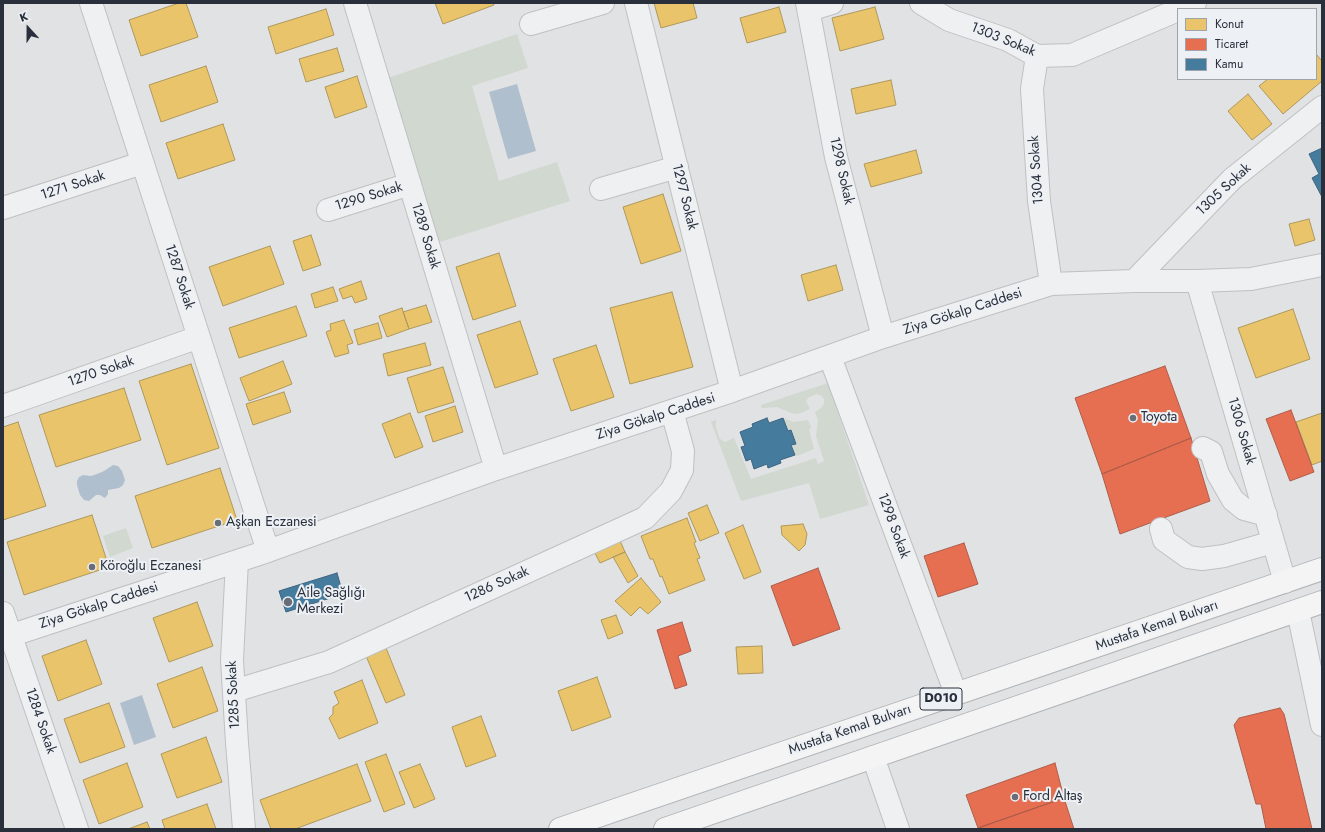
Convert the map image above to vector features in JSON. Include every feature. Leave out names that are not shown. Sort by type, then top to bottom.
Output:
[{"type":"highway","name":"Mustafa Kemal Bulvarı","points":[[560,829],[1322,569]]},
{"type":"highway","name":"D010","points":[[665,829],[707,822],[873,757],[1322,602]]},
{"type":"street","name":"1287 Sokak","points":[[91,3],[268,551]]},
{"type":"street","name":"1289 Sokak","points":[[355,3],[496,470]]},
{"type":"street","points":[[531,24],[603,3]]},
{"type":"street","name":"1297 Sokak","points":[[636,3],[732,392]]},
{"type":"street","points":[[808,6],[832,3]]},
{"type":"street","name":"1303 Sokak","points":[[921,3],[949,20],[1008,40],[1037,56],[1072,55],[1177,10]]},
{"type":"street","points":[[1184,8],[1196,3]]},
{"type":"street","name":"1298 Sokak","points":[[808,6],[836,157],[884,337]]},
{"type":"street","name":"1304 Sokak","points":[[1037,56],[1032,89],[1039,201],[1051,284]]},
{"type":"street","name":"1305 Sokak","points":[[1134,281],[1232,179],[1322,107]]},
{"type":"street","name":"1271 Sokak","points":[[3,208],[142,163]]},
{"type":"street","points":[[601,189],[677,167]]},
{"type":"street","name":"1290 Sokak","points":[[328,210],[410,184]]},
{"type":"street","name":"Ziya Gökalp Caddesi","points":[[7,636],[268,551],[496,470],[732,392],[884,337],[1051,284],[1251,279],[1322,265]]},
{"type":"street","name":"1306 Sokak","points":[[1197,281],[1285,582]]},
{"type":"street","name":"1270 Sokak","points":[[3,406],[199,337]]},
{"type":"street","name":"1298 Sokak","points":[[830,357],[956,694]]},
{"type":"street","name":"1286 Sokak","points":[[234,691],[329,662],[646,518],[671,491],[682,470],[683,451],[672,411]]},
{"type":"street","points":[[1203,448],[1211,452],[1218,474],[1233,500],[1244,509],[1266,515]]},
{"type":"street","points":[[1161,529],[1164,540],[1188,557],[1202,559],[1224,556],[1273,542]]},
{"type":"street","name":"1285 Sokak","points":[[237,560],[232,660],[244,829]]},
{"type":"street","points":[[1298,611],[1322,725]]},
{"type":"street","name":"1284 Sokak","points":[[3,613],[7,636],[77,829]]},
{"type":"street","points":[[873,757],[898,829]]},
{"type":"shaded area","points":[[517,34],[528,68],[472,86],[499,181],[557,162],[570,201],[437,243],[385,79]]},
{"type":"shaded area","points":[[828,383],[869,505],[820,519],[809,483],[741,501],[711,422],[716,420],[716,428],[720,439],[725,442],[734,438],[751,479],[816,458],[818,464],[824,461],[816,436],[818,420],[815,412],[824,404],[824,399],[822,396],[817,394],[808,398],[806,401],[810,409],[798,414],[791,413],[777,407],[762,408],[761,405]]},
{"type":"shaded area","points":[[783,418],[793,422],[808,420],[811,427],[809,430],[814,449],[797,456],[795,455],[791,445],[796,444],[791,430],[788,431]]},
{"type":"shaded area","points":[[126,528],[133,548],[110,557],[103,536]]},
{"type":"water","points":[[517,84],[536,151],[508,159],[489,92]]},
{"type":"water","points":[[113,465],[118,466],[122,471],[125,480],[123,485],[119,488],[108,490],[108,494],[105,498],[100,495],[96,495],[89,501],[84,500],[80,495],[77,485],[79,477],[83,475],[91,476],[97,474]]},
{"type":"water","points":[[142,695],[156,737],[134,745],[120,703]]},
{"type":"building: Konut","points":[[179,3],[186,3],[198,37],[141,56],[129,20]]},
{"type":"building: Konut","points":[[435,3],[493,3],[494,5],[443,24]]},
{"type":"building: Konut","points":[[654,3],[693,3],[697,18],[661,28]]},
{"type":"building: Konut","points":[[779,7],[786,32],[747,43],[740,18]]},
{"type":"building: Konut","points":[[875,7],[884,39],[840,51],[832,18]]},
{"type":"building: Konut","points":[[326,9],[334,35],[276,54],[268,27]]},
{"type":"building: Konut","points":[[337,48],[344,71],[306,82],[299,59]]},
{"type":"building: Konut","points":[[1317,55],[1322,61],[1322,81],[1283,114],[1259,86],[1267,80],[1317,80]]},
{"type":"building: Konut","points":[[206,66],[218,102],[161,122],[149,85]]},
{"type":"building: Konut","points":[[357,76],[367,107],[335,118],[325,87]]},
{"type":"building: Konut","points":[[891,80],[896,105],[856,114],[851,89]]},
{"type":"building: Konut","points":[[1248,94],[1272,124],[1252,140],[1228,111]]},
{"type":"building: Konut","points":[[223,124],[235,160],[178,179],[166,143]]},
{"type":"building: Konut","points":[[916,150],[922,173],[871,187],[864,164]]},
{"type":"building: Konut","points":[[663,194],[681,251],[641,264],[623,207]]},
{"type":"building: Konut","points":[[1309,219],[1315,240],[1295,246],[1289,224]]},
{"type":"building: Konut","points":[[311,235],[321,265],[303,271],[293,241]]},
{"type":"building: Konut","points":[[270,246],[284,284],[223,306],[209,267]]},
{"type":"building: Konut","points":[[499,253],[516,306],[473,320],[456,267]]},
{"type":"building: Konut","points":[[836,265],[843,290],[808,301],[801,275]]},
{"type":"building: Konut","points":[[361,281],[367,299],[355,303],[352,296],[343,299],[339,289]]},
{"type":"building: Konut","points":[[333,287],[338,301],[315,308],[311,294]]},
{"type":"building: Konut","points":[[672,292],[693,367],[630,384],[610,308]]},
{"type":"building: Konut","points":[[426,305],[432,322],[409,329],[403,312]]},
{"type":"building: Konut","points":[[296,306],[307,336],[239,358],[229,328]]},
{"type":"building: Konut","points":[[402,308],[409,329],[387,337],[379,316]]},
{"type":"building: Konut","points":[[1293,309],[1310,359],[1256,378],[1238,328]]},
{"type":"building: Konut","points":[[344,320],[353,343],[347,345],[349,353],[335,357],[326,332],[331,330],[330,324]]},
{"type":"building: Konut","points":[[520,321],[538,374],[495,388],[477,335]]},
{"type":"building: Konut","points":[[378,323],[382,338],[358,345],[354,330]]},
{"type":"building: Konut","points":[[425,343],[431,365],[388,376],[383,354]]},
{"type":"building: Konut","points":[[596,345],[614,397],[571,411],[553,359]]},
{"type":"building: Konut","points":[[283,361],[292,384],[249,401],[240,378]]},
{"type":"building: Konut","points":[[191,364],[219,448],[167,465],[139,381]]},
{"type":"building: Konut","points":[[443,367],[454,402],[418,413],[407,378]]},
{"type":"building: Konut","points":[[124,388],[141,440],[56,467],[39,415]]},
{"type":"building: Konut","points":[[284,392],[291,412],[253,425],[246,404]]},
{"type":"building: Konut","points":[[455,406],[463,432],[433,442],[425,416]]},
{"type":"building: Konut","points":[[410,413],[423,447],[395,458],[382,424]]},
{"type":"building: Konut","points":[[1322,413],[1322,461],[1312,465],[1296,422]]},
{"type":"building: Konut","points":[[18,422],[46,506],[3,520],[3,427]]},
{"type":"building: Konut","points":[[220,468],[237,520],[152,548],[135,496]]},
{"type":"building: Konut","points":[[707,505],[719,533],[700,541],[688,513]]},
{"type":"building: Konut","points":[[92,515],[109,567],[24,595],[7,542]]},
{"type":"building: Konut","points":[[687,518],[696,542],[694,543],[700,558],[697,559],[705,580],[669,594],[653,559],[650,559],[641,536]]},
{"type":"building: Konut","points":[[803,524],[807,534],[805,545],[799,551],[782,535],[781,526]]},
{"type":"building: Konut","points":[[743,525],[761,572],[744,579],[725,533]]},
{"type":"building: Konut","points":[[618,536],[625,552],[600,563],[592,547]]},
{"type":"building: Konut","points":[[625,552],[638,576],[628,583],[613,557]]},
{"type":"building: Konut","points":[[641,578],[661,602],[648,614],[640,607],[631,616],[615,601]]},
{"type":"building: Konut","points":[[197,602],[213,646],[169,662],[153,618]]},
{"type":"building: Konut","points":[[616,615],[623,633],[608,639],[601,620]]},
{"type":"building: Konut","points":[[86,640],[102,684],[58,701],[42,656]]},
{"type":"building: Konut","points":[[762,646],[763,673],[738,674],[736,647]]},
{"type":"building: Konut","points":[[386,648],[405,695],[386,703],[366,656]]},
{"type":"building: Konut","points":[[202,667],[218,711],[173,728],[157,684]]},
{"type":"building: Konut","points":[[597,677],[611,717],[572,731],[558,691]]},
{"type":"building: Konut","points":[[362,680],[378,723],[339,739],[329,718],[333,714],[333,707],[339,703],[334,692]]},
{"type":"building: Konut","points":[[109,703],[125,747],[80,763],[64,719]]},
{"type":"building: Konut","points":[[481,716],[496,756],[466,767],[452,727]]},
{"type":"building: Konut","points":[[206,737],[222,782],[177,798],[161,754]]},
{"type":"building: Konut","points":[[386,754],[405,804],[384,812],[365,762]]},
{"type":"building: Konut","points":[[127,763],[143,807],[99,824],[83,780]]},
{"type":"building: Konut","points":[[357,764],[371,801],[295,829],[271,829],[260,800]]},
{"type":"building: Konut","points":[[420,764],[435,799],[414,808],[399,772]]},
{"type":"building: Konut","points":[[207,804],[216,829],[165,829],[162,820]]},
{"type":"building: Konut","points":[[147,822],[150,829],[128,829]]},
{"type":"building: Ticaret","name":"Toyota","points":[[1165,366],[1191,438],[1102,474],[1075,398]]},
{"type":"building: Ticaret","points":[[1291,410],[1314,472],[1290,481],[1266,419]]},
{"type":"building: Ticaret","name":"Toyota","points":[[1191,438],[1210,501],[1120,534],[1102,474]]},
{"type":"building: Ticaret","points":[[964,543],[978,584],[938,597],[924,556]]},
{"type":"building: Ticaret","points":[[818,568],[840,629],[793,646],[771,586]]},
{"type":"building: Ticaret","points":[[682,622],[691,651],[678,656],[687,685],[675,689],[657,630]]},
{"type":"building: Ticaret","points":[[1280,708],[1284,714],[1312,829],[1266,829],[1261,804],[1256,804],[1234,725],[1239,718]]},
{"type":"building: Ticaret","name":"Ford Altaş","points":[[1055,763],[1064,798],[978,828],[966,795]]},
{"type":"building: Ticaret","points":[[1064,798],[1074,829],[978,828]]},
{"type":"building: Kamu","points":[[1322,148],[1322,197],[1312,178],[1319,174],[1309,154]]},
{"type":"building: Kamu","points":[[767,418],[769,423],[783,418],[788,431],[791,430],[796,444],[791,445],[795,455],[780,460],[781,463],[768,468],[767,464],[754,469],[751,459],[746,461],[741,447],[745,446],[740,432],[753,427],[752,424]]},
{"type":"building: Kamu","points":[[337,573],[343,594],[286,612],[279,591]]},
{"type":"place","name":"Toyota","points":[[1133,418]]},
{"type":"place","name":"Aşkan Eczanesi","points":[[218,523]]},
{"type":"place","name":"Köroğlu Eczanesi","points":[[92,567]]},
{"type":"place","name":"Aile Sağlığı Merkezi","points":[[288,602]]},
{"type":"place","name":"Ford Altaş","points":[[1015,797]]}]
